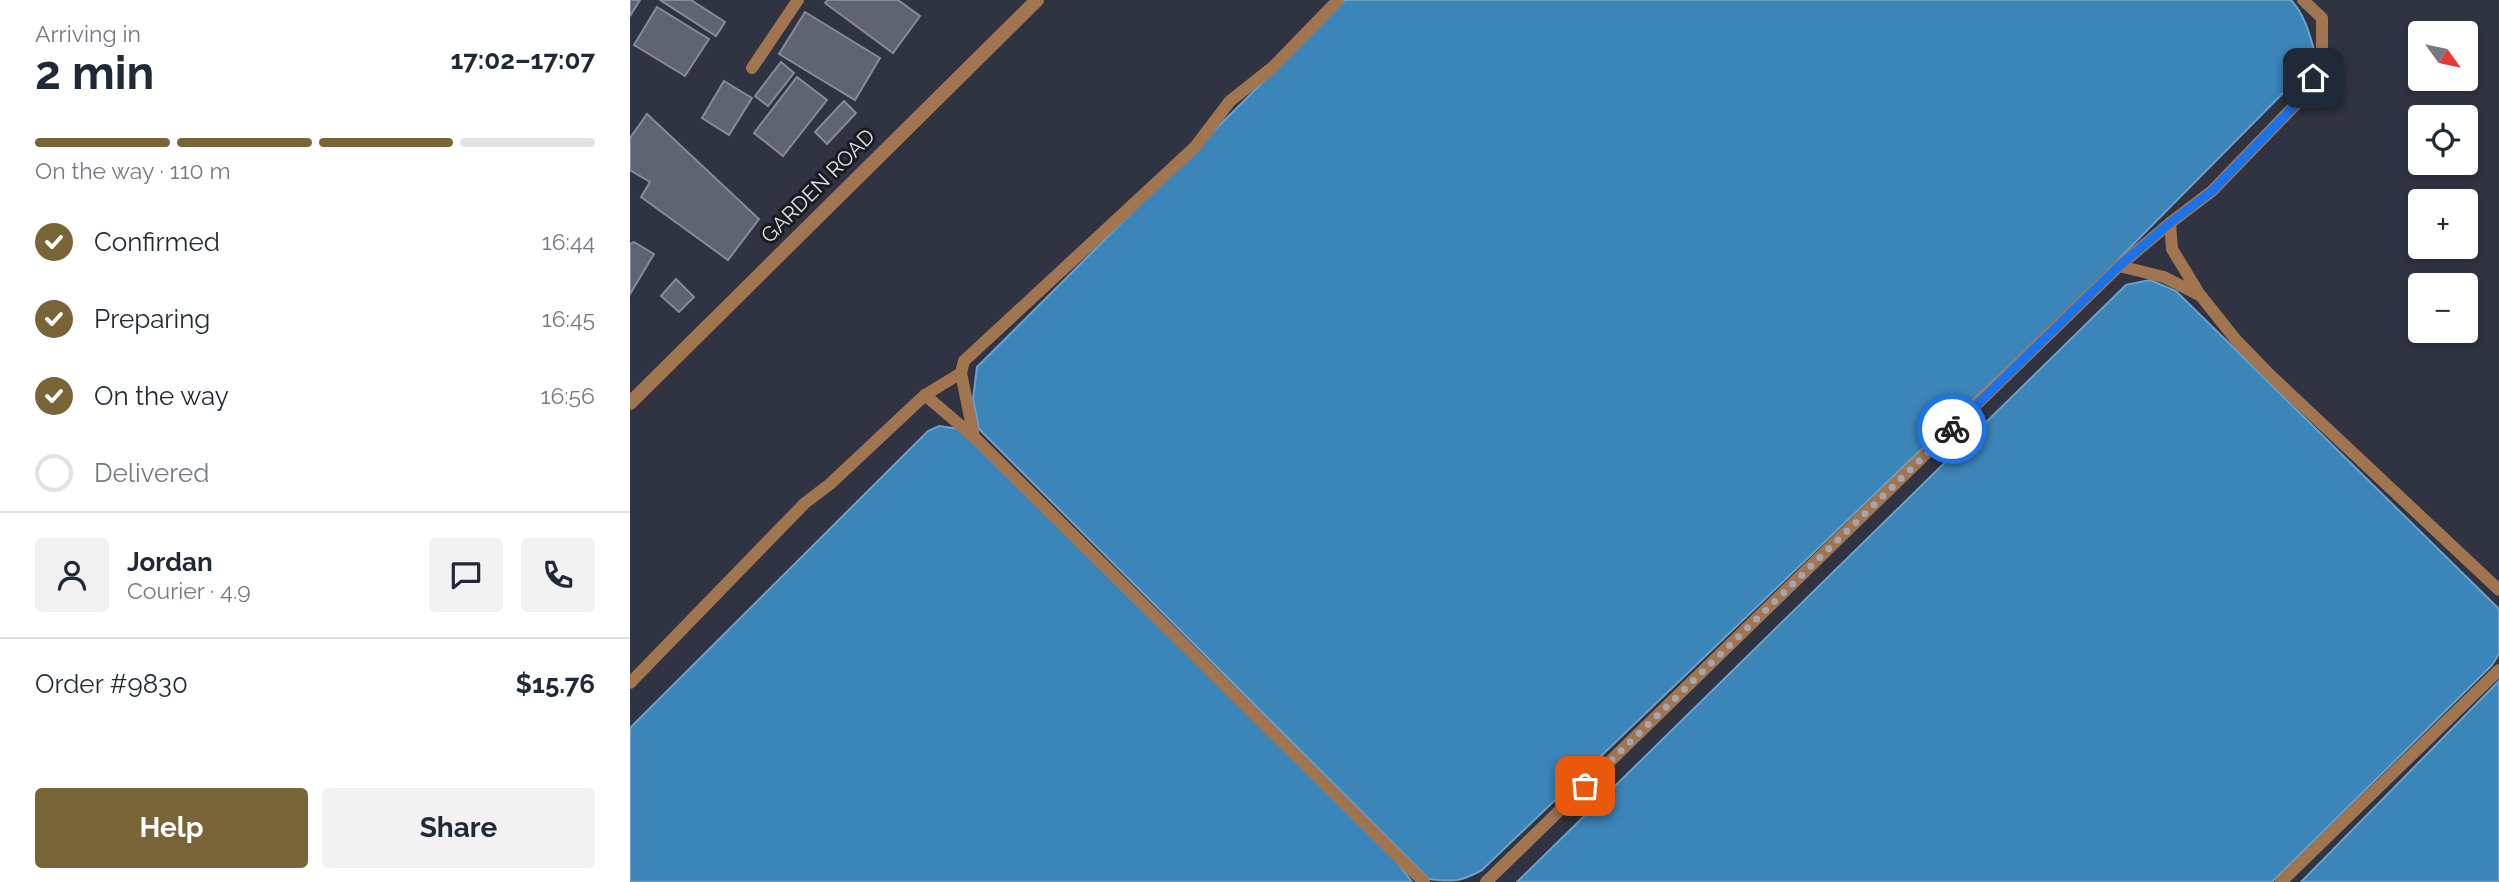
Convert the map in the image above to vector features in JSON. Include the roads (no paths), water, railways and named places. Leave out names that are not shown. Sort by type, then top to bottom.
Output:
[{"type":"street","name":"GARDEN ROAD","points":[[630,403],[1037,0]]},
{"type":"lane","points":[[752,68],[798,0]]},
{"type":"lane","points":[[974,437],[961,373],[964,360],[1195,147],[1230,102],[1273,67],[1338,0]]},
{"type":"lane","points":[[1486,882],[2119,266],[2212,191],[2303,97],[2322,58],[2322,18],[2303,0]]},
{"type":"lane","points":[[2170,223],[2172,249],[2201,296],[2236,340],[2499,590]]},
{"type":"lane","points":[[2119,266],[2164,277],[2201,296]]},
{"type":"lane","points":[[630,683],[805,503],[830,484],[925,395],[961,373]]},
{"type":"lane","points":[[925,395],[974,437],[1424,882]]},
{"type":"lane","points":[[2281,882],[2499,670]]},
{"type":"water","points":[[1345,0],[2291,0],[2303,17],[2314,50],[2285,91],[2091,287],[1482,870],[1462,879],[1445,881],[1429,879],[979,429],[973,399],[977,367]]},
{"type":"water","points":[[2150,280],[2176,291],[2499,609],[2499,654],[2492,665],[2272,882],[1517,882],[2126,285]]},
{"type":"water","points":[[939,426],[959,429],[1390,853],[1412,882],[630,882],[630,728],[928,431]]},
{"type":"water","points":[[2499,681],[2499,882],[2301,882]]}]
